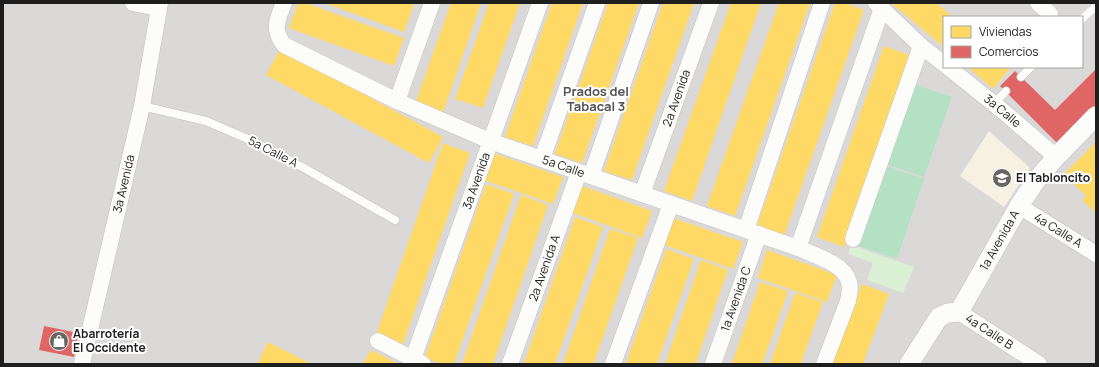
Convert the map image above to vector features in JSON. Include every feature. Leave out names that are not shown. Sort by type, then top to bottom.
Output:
[{"type":"street","points":[[133,3],[159,5]]},
{"type":"street","name":"5a Calle","points":[[284,3],[277,22],[276,32],[284,45],[397,102],[490,141],[798,248],[836,266],[845,273],[850,282],[850,291],[848,301],[824,364]]},
{"type":"street","points":[[397,102],[432,3]]},
{"type":"street","name":"3a Avenida","points":[[418,361],[490,141],[540,3]]},
{"type":"street","points":[[542,159],[597,3]]},
{"type":"street","name":"2a Avenida A","points":[[510,364],[651,3]]},
{"type":"street","name":"2a Avenida","points":[[642,194],[711,3]]},
{"type":"street","name":"1a Avenida C","points":[[712,364],[822,3]]},
{"type":"street","points":[[1038,3],[1050,14]]},
{"type":"street","name":"3a Avenida","points":[[82,364],[142,106],[159,5]]},
{"type":"street","points":[[798,248],[879,6],[921,46],[943,63]]},
{"type":"street","points":[[853,239],[921,46]]},
{"type":"street","name":"3a Calle","points":[[949,68],[1056,157]]},
{"type":"street","name":"1a Avenida A","points":[[959,312],[1035,182],[1056,157],[1096,116]]},
{"type":"street","points":[[612,364],[671,204]]},
{"type":"street","name":"4a Calle A","points":[[1020,206],[1096,254]]},
{"type":"street","points":[[909,364],[939,317],[948,313],[959,312]]},
{"type":"street","name":"4a Calle B","points":[[959,312],[1039,364]]},
{"type":"street","points":[[378,341],[418,361]]},
{"type":"lane","points":[[1083,18],[1096,6]]},
{"type":"lane","points":[[1021,77],[1031,68]]},
{"type":"lane","points":[[994,104],[1006,91]]},
{"type":"lane","name":"5a Calle A","points":[[142,106],[206,121],[243,137],[304,168],[395,220]]},
{"type":"shaded area","points":[[3,3],[1096,3],[1096,364],[3,364]]},
{"type":"shaded area","points":[[989,131],[1030,168],[1004,207],[960,176]]},
{"type":"green space","points":[[911,83],[952,97],[924,177],[883,163]]},
{"type":"green space","points":[[883,165],[924,179],[897,259],[856,245]]},
{"type":"green space","points":[[851,245],[914,267],[903,293],[867,280],[873,263],[848,254]]},
{"type":"building: Viviendas","points":[[298,3],[305,3],[404,38],[394,66],[289,28]]},
{"type":"building: Viviendas","points":[[325,3],[409,3],[414,5],[404,32]]},
{"type":"building: Viviendas","points":[[451,3],[481,3],[443,113],[415,104]]},
{"type":"building: Viviendas","points":[[489,3],[520,3],[483,108],[455,99]]},
{"type":"building: Viviendas","points":[[552,3],[583,3],[533,146],[505,137]]},
{"type":"building: Viviendas","points":[[608,3],[639,3],[582,163],[555,154]]},
{"type":"building: Viviendas","points":[[663,3],[694,3],[632,180],[604,171]]},
{"type":"building: Viviendas","points":[[731,3],[761,3],[692,201],[664,191]]},
{"type":"building: Viviendas","points":[[779,3],[810,3],[735,216],[707,206]]},
{"type":"building: Viviendas","points":[[835,3],[845,3],[864,10],[784,236],[757,226]]},
{"type":"building: Viviendas","points":[[891,3],[936,3],[941,7],[952,16],[943,16],[943,46]]},
{"type":"building: Viviendas","points":[[884,46],[912,56],[844,247],[817,237]]},
{"type":"building: Viviendas","points":[[280,49],[443,137],[429,163],[266,75]]},
{"type":"building: Viviendas","points":[[969,68],[1010,68],[993,89]]},
{"type":"building: Viviendas","points":[[1096,142],[1096,213],[1082,200],[1086,196],[1064,174]]},
{"type":"building: Viviendas","points":[[443,143],[470,153],[403,344],[376,335]]},
{"type":"building: Viviendas","points":[[493,153],[563,177],[553,204],[483,180]]},
{"type":"building: Viviendas","points":[[486,184],[514,194],[454,364],[442,364],[425,358]]},
{"type":"building: Viviendas","points":[[582,186],[652,211],[642,238],[573,213]]},
{"type":"building: Viviendas","points":[[521,195],[548,205],[493,364],[462,364]]},
{"type":"building: Viviendas","points":[[575,217],[603,227],[591,262],[555,364],[524,364]]},
{"type":"building: Viviendas","points":[[673,218],[743,242],[733,269],[664,245]]},
{"type":"building: Viviendas","points":[[610,229],[638,238],[594,364],[563,364]]},
{"type":"building: Viviendas","points":[[666,249],[694,259],[657,364],[626,364]]},
{"type":"building: Viviendas","points":[[767,250],[837,275],[827,302],[758,278]]},
{"type":"building: Viviendas","points":[[701,260],[728,270],[696,364],[665,364]]},
{"type":"building: Viviendas","points":[[760,282],[788,291],[762,364],[732,364]]},
{"type":"building: Viviendas","points":[[862,284],[889,294],[863,364],[832,364]]},
{"type":"building: Viviendas","points":[[795,293],[823,302],[801,364],[770,364]]},
{"type":"building: Viviendas","points":[[268,342],[311,364],[281,364],[283,360],[280,364],[257,364]]},
{"type":"building: Viviendas","points":[[371,350],[387,358],[398,364],[363,364]]},
{"type":"building: Comercios","points":[[1096,69],[1096,106],[1058,144],[1000,86],[1015,71],[1055,110]]},
{"type":"building: Comercios","name":"Abarrotería El Occidente","points":[[44,326],[78,333],[74,357],[39,350]]},
{"type":"place","name":"El Tabloncito","points":[[1002,178]]},
{"type":"place","name":"Abarrotería El Occidente","points":[[59,341]]},
{"type":"district","name":"Prados del Tabacal 3","points":[[596,98]]}]
